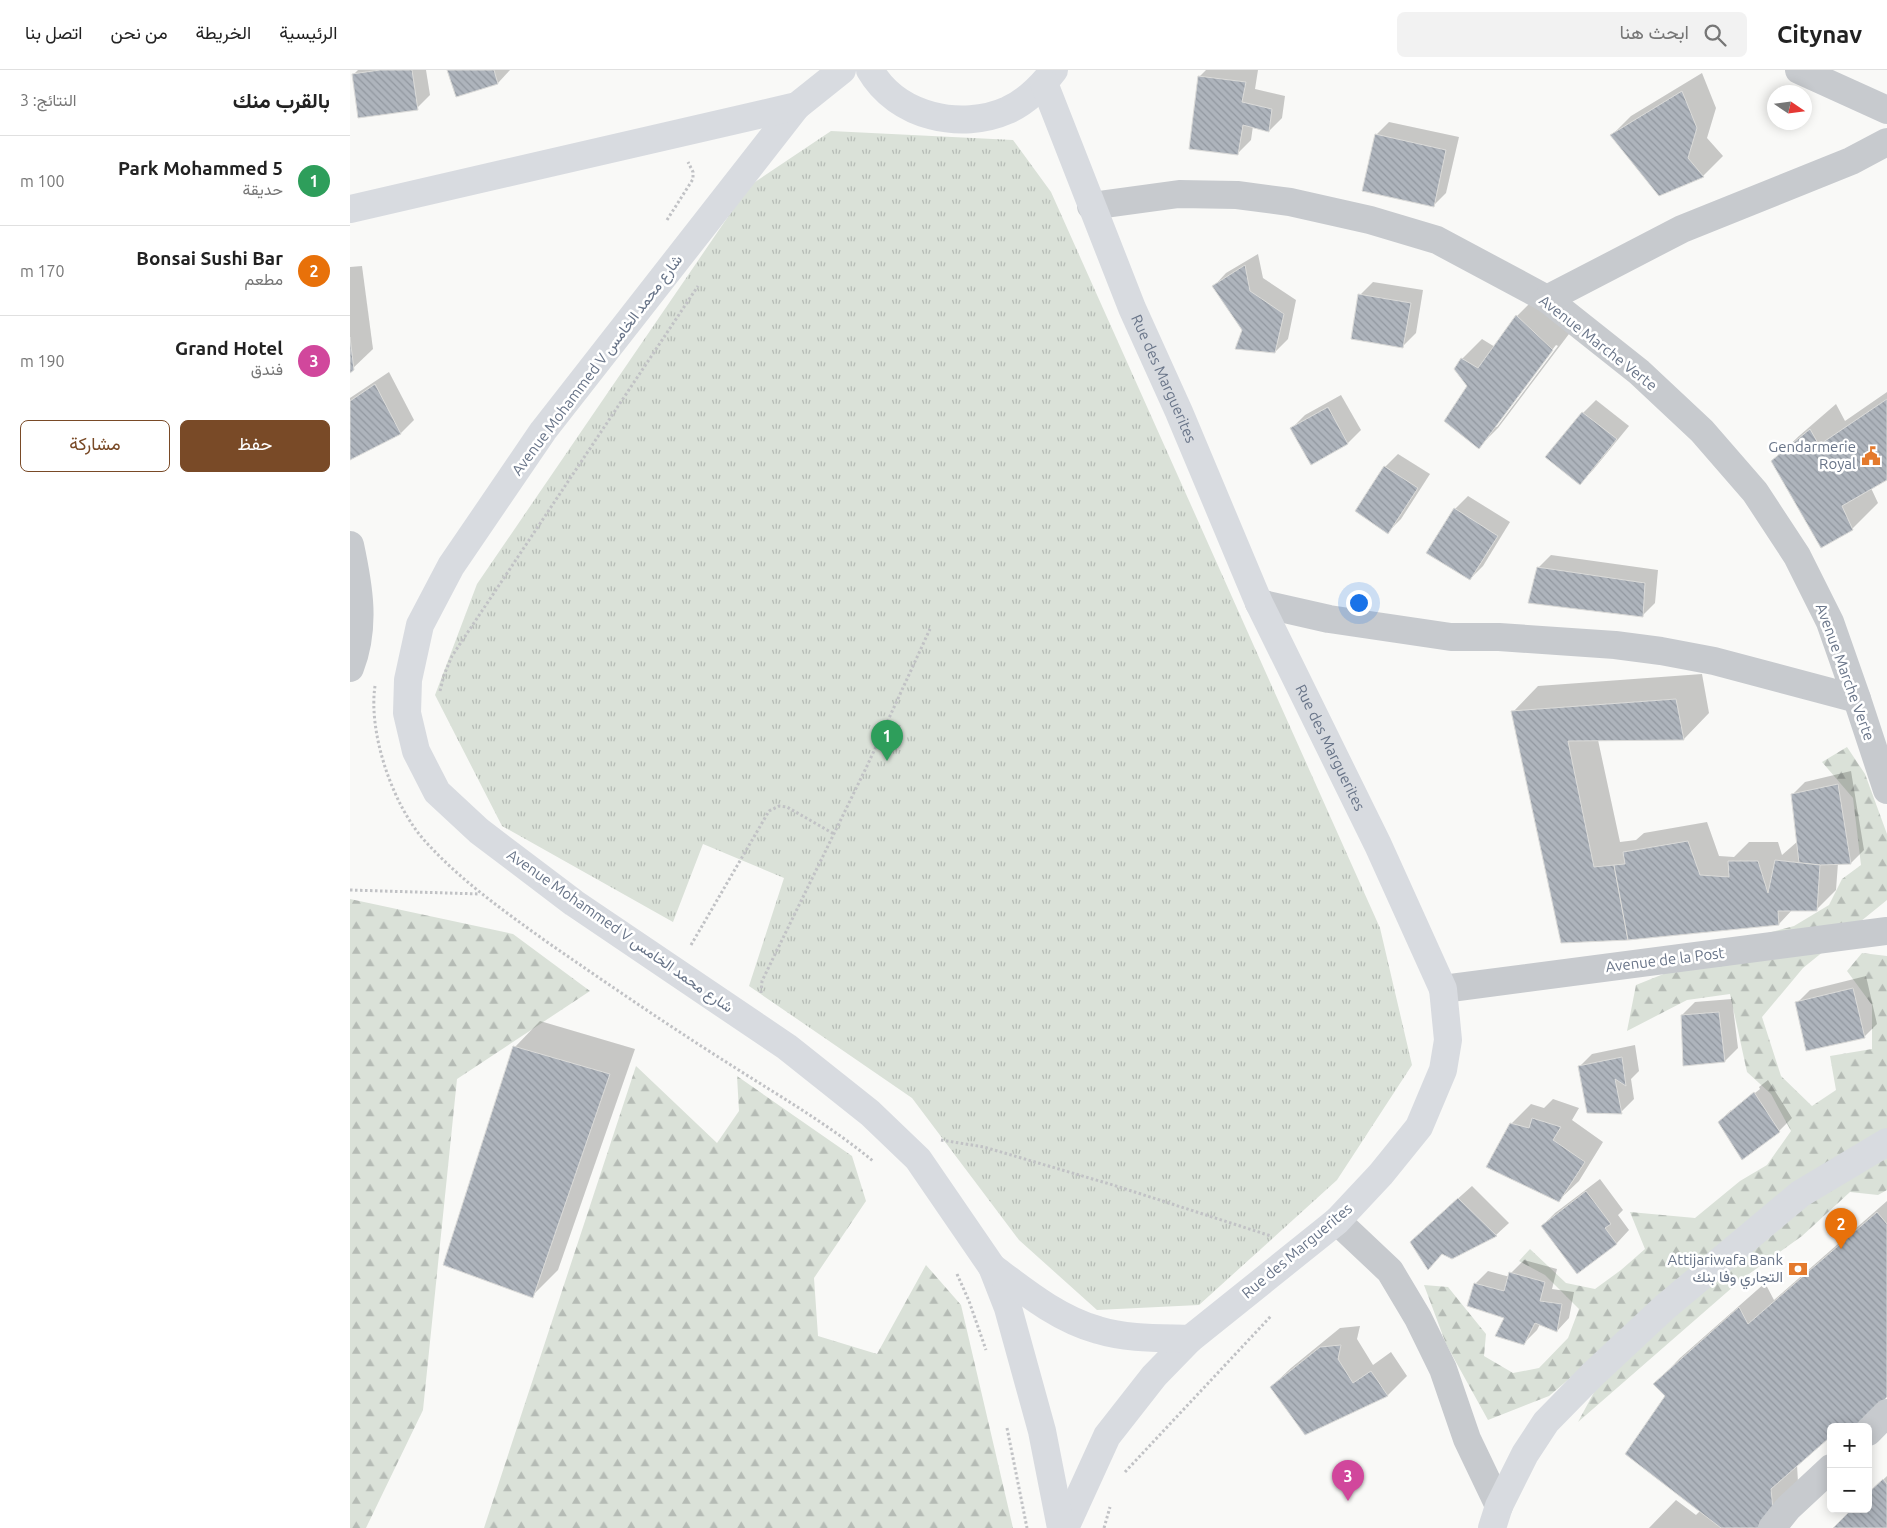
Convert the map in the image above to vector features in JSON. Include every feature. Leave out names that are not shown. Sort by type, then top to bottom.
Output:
[{"type":"main road","points":[[350,209],[797,106],[842,70]]},
{"type":"main road","points":[[870,70],[886,90],[904,103],[924,113],[945,119],[974,119],[988,117],[1009,110],[1028,98],[1049,77]]},
{"type":"main road","name":"Rue des Marguerites","points":[[1049,77],[1091,206],[1132,308],[1179,412],[1260,603],[1378,844],[1443,989],[1448,1040],[1443,1070],[1419,1127],[1381,1174],[1337,1221],[1190,1339],[1154,1376],[1107,1436],[1065,1528]]},
{"type":"main road","name":"Avenue Mohammed V شارع محمد الخامس","points":[[797,106],[543,431],[451,566],[420,625],[408,680],[407,713],[416,751],[437,792],[479,831],[574,903],[787,1047],[870,1113],[918,1159],[992,1267]]},
{"type":"main road","points":[[1496,1517],[1525,1454],[1546,1422],[1592,1375],[1666,1307],[1800,1194],[1887,1142]]},
{"type":"main road","points":[[992,1267],[1052,1310],[1081,1324],[1098,1330],[1149,1337],[1190,1339]]},
{"type":"main road","points":[[992,1267],[1008,1308],[1042,1431],[1060,1528]]},
{"type":"street","points":[[1799,70],[1887,110]]},
{"type":"street","points":[[1547,300],[1682,229],[1850,161],[1887,142]]},
{"type":"street","name":"Avenue Marche Verte","points":[[1091,206],[1179,194],[1237,195],[1290,202],[1370,220],[1437,240],[1547,300],[1639,372],[1702,431],[1755,492],[1797,556],[1830,622],[1887,790]]},
{"type":"street","points":[[350,545],[359,585],[360,627],[350,668]]},
{"type":"street","points":[[1260,603],[1330,619],[1451,636],[1615,644],[1661,651],[1714,661],[1857,699]]},
{"type":"street","name":"Avenue de la Post","points":[[1443,989],[1887,932]]},
{"type":"street","points":[[1337,1221],[1390,1271],[1418,1318],[1443,1369],[1496,1517]]},
{"type":"street","points":[[1872,1428],[1887,1413]]},
{"type":"street","points":[[1772,1528],[1788,1508],[1827,1472]]},
{"type":"path","points":[[667,136],[674,152],[687,160],[693,172],[690,185],[666,221],[691,242]]},
{"type":"path","points":[[438,696],[452,656],[701,282]]},
{"type":"path","points":[[762,999],[762,981],[834,834],[930,629]]},
{"type":"path","points":[[375,683],[374,717],[378,742],[394,792],[424,840],[480,894],[643,1009],[829,1128],[876,1164]]},
{"type":"path","points":[[685,948],[695,940],[769,811],[779,806],[788,807],[834,834]]},
{"type":"path","points":[[350,890],[480,894]]},
{"type":"path","points":[[940,1139],[984,1147],[1113,1185],[1285,1240],[1300,1251]]},
{"type":"path","points":[[955,1269],[969,1301],[987,1352]]},
{"type":"path","points":[[1124,1473],[1271,1315]]},
{"type":"path","points":[[1007,1424],[1027,1528]]},
{"type":"path","points":[[1104,1528],[1112,1500]]},
{"type":"green space","points":[[831,131],[1013,140],[1051,192],[1380,928],[1412,1065],[1337,1180],[1199,1305],[1097,1310],[1019,1240],[912,1098],[749,986],[784,878],[703,844],[673,922],[502,826],[435,695],[477,584],[749,186]]},
{"type":"green space","points":[[1847,747],[1865,774],[1887,834],[1887,900],[1803,968],[1762,1017],[1781,1076],[1812,1106],[1836,1090],[1830,1056],[1872,1049],[1872,1005],[1847,971],[1862,953],[1887,956],[1887,1190],[1878,1195],[1850,1192],[1802,1236],[1742,1279],[1578,1422],[1628,1329],[1549,1396],[1488,1420],[1446,1344],[1424,1285],[1448,1287],[1486,1334],[1484,1356],[1513,1373],[1539,1368],[1568,1338],[1579,1309],[1545,1275],[1519,1261],[1530,1249],[1566,1283],[1595,1289],[1645,1249],[1630,1212],[1695,1218],[1740,1181],[1767,1165],[1791,1131],[1771,1094],[1747,1072],[1730,994],[1687,1000],[1627,1031],[1636,985],[1764,934],[1794,926],[1829,905],[1842,879],[1861,865],[1853,798],[1822,762]]},
{"type":"green space","points":[[350,899],[513,934],[590,991],[457,1079],[423,1410],[366,1528],[350,1528]]},
{"type":"green space","points":[[636,1066],[717,1143],[739,1111],[737,1076],[852,1156],[866,1201],[814,1278],[818,1336],[877,1354],[926,1265],[961,1305],[1013,1528],[484,1528]]},
{"type":"building","points":[[380,70],[412,70],[418,110],[358,118],[352,74]]},
{"type":"building","points":[[447,70],[494,70],[498,84],[456,97]]},
{"type":"building","points":[[1198,76],[1246,82],[1242,102],[1272,109],[1269,132],[1243,125],[1238,155],[1189,149]]},
{"type":"building","points":[[1682,91],[1697,128],[1688,158],[1704,177],[1659,196],[1610,135]]},
{"type":"building","points":[[1375,134],[1446,150],[1434,207],[1362,191]]},
{"type":"building","points":[[1245,265],[1250,291],[1284,314],[1275,353],[1235,349],[1242,330],[1212,286]]},
{"type":"building","points":[[1358,294],[1411,303],[1403,348],[1351,339]]},
{"type":"building","points":[[1516,315],[1553,350],[1479,449],[1444,421],[1467,386],[1454,369],[1461,358],[1478,368]]},
{"type":"building","points":[[350,337],[354,370],[350,373]]},
{"type":"building","points":[[375,384],[401,434],[350,460],[350,401]]},
{"type":"building","points":[[1887,399],[1887,480],[1842,506],[1853,530],[1821,548],[1771,461],[1810,429],[1819,445]]},
{"type":"building","points":[[1328,407],[1348,444],[1311,465],[1290,428]]},
{"type":"building","points":[[1582,412],[1617,439],[1580,485],[1545,457]]},
{"type":"building","points":[[1384,466],[1418,488],[1388,534],[1355,511]]},
{"type":"building","points":[[1454,508],[1498,536],[1470,580],[1426,553]]},
{"type":"building","points":[[1537,567],[1645,583],[1643,617],[1528,603]]},
{"type":"building","points":[[1676,699],[1684,740],[1568,741],[1594,867],[1614,865],[1628,940],[1561,943],[1511,711]]},
{"type":"building","points":[[1838,784],[1851,864],[1820,865],[1799,863],[1791,794]]},
{"type":"building","points":[[1688,841],[1700,875],[1729,877],[1728,861],[1758,861],[1768,893],[1775,860],[1820,865],[1817,911],[1778,911],[1779,925],[1628,940],[1614,865],[1625,864],[1623,852]]},
{"type":"building","points":[[1853,988],[1865,1038],[1806,1051],[1795,1002]]},
{"type":"building","points":[[1719,1012],[1725,1062],[1683,1066],[1681,1015]]},
{"type":"building","points":[[513,1046],[610,1074],[533,1298],[443,1265]]},
{"type":"building","points":[[1622,1057],[1626,1086],[1615,1079],[1622,1114],[1587,1113],[1578,1066]]},
{"type":"building","points":[[1754,1092],[1780,1132],[1742,1160],[1718,1122]]},
{"type":"building","points":[[1532,1118],[1561,1127],[1553,1140],[1585,1162],[1559,1202],[1486,1167],[1510,1123],[1529,1128]]},
{"type":"building","points":[[1586,1191],[1611,1224],[1605,1228],[1617,1244],[1577,1274],[1541,1226]]},
{"type":"building","points":[[1458,1198],[1497,1236],[1452,1259],[1442,1254],[1428,1270],[1410,1242]]},
{"type":"building","points":[[1877,1212],[1887,1224],[1887,1397],[1863,1423],[1827,1423],[1827,1440],[1771,1489],[1773,1509],[1758,1528],[1721,1528],[1625,1454],[1665,1396],[1653,1384],[1739,1307],[1748,1324]]},
{"type":"building","points":[[1509,1272],[1545,1282],[1540,1301],[1562,1304],[1557,1332],[1535,1323],[1524,1345],[1495,1336],[1504,1318],[1467,1306],[1474,1283],[1504,1291]]},
{"type":"building","points":[[1341,1345],[1338,1359],[1353,1383],[1371,1371],[1388,1396],[1305,1435],[1270,1387],[1320,1347]]},
{"type":"building","points":[[1883,1479],[1887,1484],[1887,1528],[1833,1528],[1848,1513],[1872,1513],[1872,1489]]},
{"type":"place","name":"Gendarmerie Royal","points":[[1871,456]]},
{"type":"place","name":"Park Mohammed 5","points":[[887,761]]},
{"type":"place","name":"Bonsai Sushi Bar","points":[[1841,1249]]},
{"type":"place","name":"Attijariwafa Bank التجاري وفا بنك","points":[[1798,1269]]},
{"type":"place","name":"Grand Hotel","points":[[1348,1501]]}]
